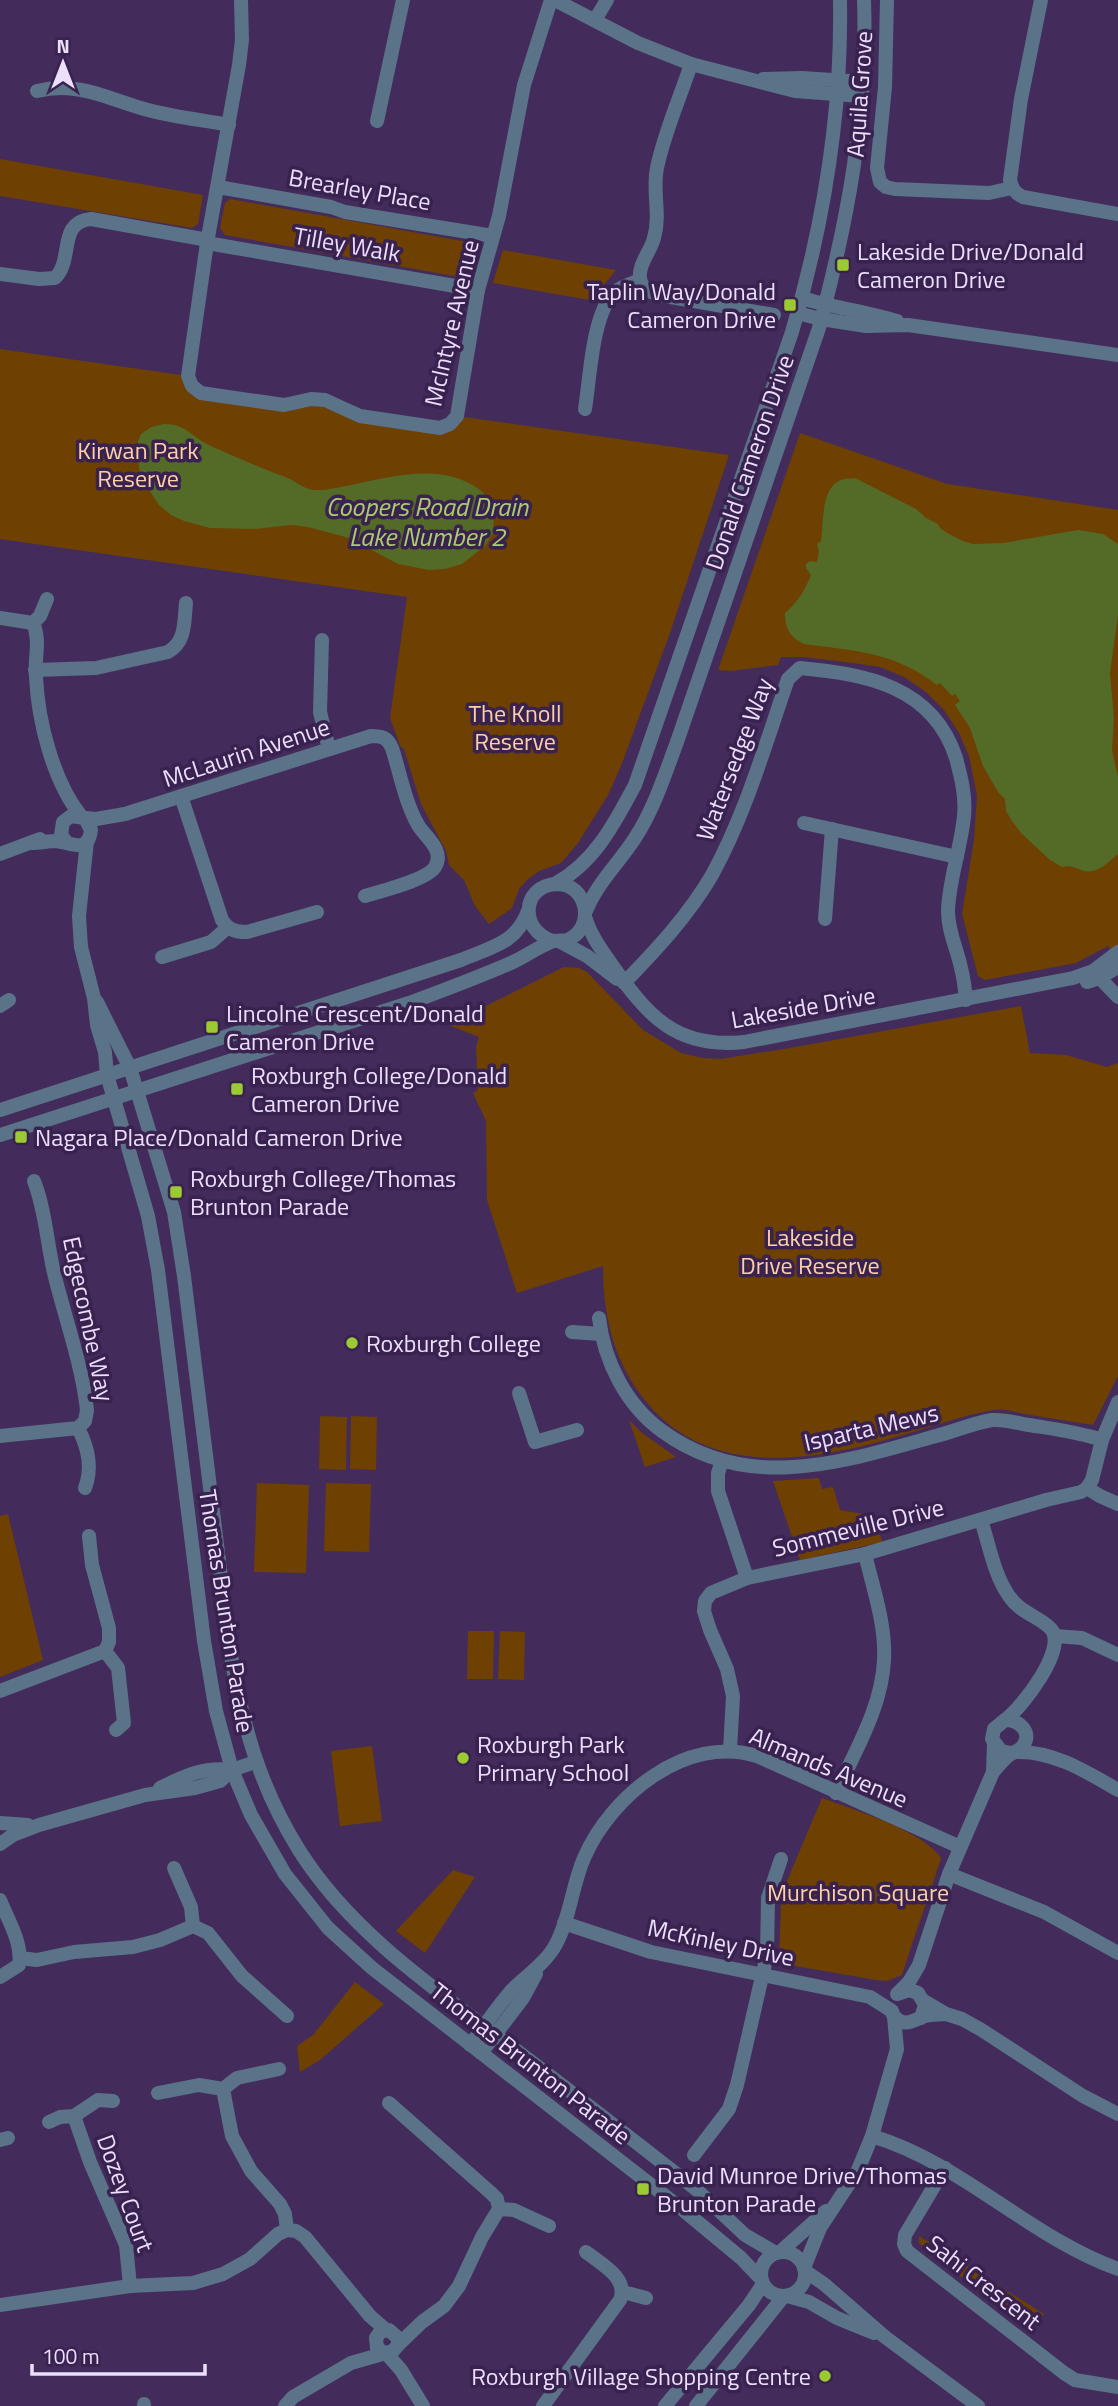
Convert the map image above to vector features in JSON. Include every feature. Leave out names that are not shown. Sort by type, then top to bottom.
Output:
[{"type":"street","name":"McIntyre Avenue","points":[[242,0],[242,40],[188,376],[192,386],[201,393],[284,405],[311,399],[324,400],[360,416],[440,428],[450,424],[457,416],[478,290],[493,236],[524,85],[553,0]]},
{"type":"street","points":[[377,121],[403,0]]},
{"type":"street","points":[[553,0],[638,43],[691,64],[794,91],[863,89]]},
{"type":"street","points":[[595,20],[607,0]]},
{"type":"street","name":"Donald Cameron Drive","points":[[555,884],[570,876],[592,857],[635,785],[800,305],[823,213],[832,151],[840,0]]},
{"type":"street","name":"Donald Cameron Drive","points":[[586,914],[591,898],[635,838],[655,799],[823,312],[848,205],[858,145],[863,89],[864,0]]},
{"type":"street","name":"Aquila Grove","points":[[887,0],[885,87],[877,168],[880,182],[895,189],[989,193],[1012,188]]},
{"type":"street","points":[[1041,0],[1017,127],[1010,180],[1012,188],[1023,197],[1118,214]]},
{"type":"street","points":[[691,64],[657,169],[659,216],[654,240],[640,271],[640,280],[650,293],[774,315]]},
{"type":"street","points":[[37,91],[53,87],[71,87],[103,94],[150,110],[229,125]]},
{"type":"street","name":"Brearley Place","points":[[218,187],[331,207],[345,212],[493,236]]},
{"type":"street","name":"Tilley Walk","points":[[0,274],[39,279],[55,278],[64,265],[68,236],[72,228],[81,220],[91,219],[478,290]]},
{"type":"street","points":[[585,409],[597,332],[610,297],[640,280]]},
{"type":"street","points":[[800,305],[823,312],[873,313],[908,325],[1118,355]]},
{"type":"street","points":[[0,618],[33,622],[40,616],[47,599]]},
{"type":"street","points":[[35,670],[96,667],[168,652],[177,647],[182,637],[186,603]]},
{"type":"street","points":[[33,622],[38,641],[35,670],[37,700],[60,782],[64,809],[61,835],[79,864],[82,887]]},
{"type":"street","points":[[322,640],[320,712],[329,749]]},
{"type":"street","name":"Watersedge Way","points":[[624,984],[672,931],[711,876],[731,837],[748,794],[788,679],[800,668],[861,676],[882,682],[921,704],[935,718],[953,750],[963,787],[964,816],[950,893],[949,932],[961,966],[966,1000]]},
{"type":"street","name":"McLaurin Avenue","points":[[83,817],[96,819],[125,814],[370,736],[381,736],[392,748],[418,826],[433,844],[438,855],[436,867],[427,875],[365,896]]},
{"type":"street","points":[[60,782],[91,830],[79,916],[81,947],[94,998]]},
{"type":"street","points":[[181,796],[227,928],[235,932],[247,932],[317,912]]},
{"type":"street","name":"McLaurin Avenue","points":[[88,840],[100,829],[125,814]]},
{"type":"street","points":[[0,854],[52,833],[71,816],[83,817]]},
{"type":"street","points":[[804,823],[957,857]]},
{"type":"street","points":[[825,919],[832,829]]},
{"type":"street","points":[[32,843],[55,841],[79,846],[88,840]]},
{"type":"street","points":[[0,1110],[461,960],[511,938],[523,926],[536,893],[545,887],[564,885],[579,894],[586,914],[577,934],[454,987],[0,1135]]},
{"type":"street","points":[[528,911],[532,928],[538,934],[556,941]]},
{"type":"street","name":"Lakeside Drive","points":[[586,914],[589,930],[598,947],[647,1011],[677,1032],[698,1040],[717,1043],[744,1042],[1107,973],[1118,952]]},
{"type":"street","points":[[162,957],[211,942],[227,928]]},
{"type":"street","name":"Lakeside Drive","points":[[556,941],[587,956],[624,984]]},
{"type":"street","points":[[1107,973],[1118,998]]},
{"type":"street","name":"Thomas Brunton Parade","points":[[94,998],[130,1068],[174,1212],[230,1650],[240,1710],[255,1762],[272,1803],[299,1851],[339,1903],[387,1950],[697,2190],[745,2235],[778,2253]]},
{"type":"street","name":"Thomas Brunton Parade","points":[[94,998],[97,1025],[106,1052],[107,1075],[148,1216],[156,1256],[204,1641],[216,1711],[232,1770],[251,1815],[285,1874],[328,1927],[372,1968],[682,2209],[741,2258],[762,2282]]},
{"type":"street","name":"Edgecombe Way","points":[[0,1436],[78,1428],[85,1421],[88,1410],[68,1319],[55,1277],[43,1204],[34,1181]]},
{"type":"street","name":"Isparta Mews","points":[[599,1318],[608,1358],[642,1414],[673,1439],[722,1461],[762,1468],[817,1465],[860,1457],[998,1420],[1082,1433],[1102,1440]]},
{"type":"street","points":[[572,1332],[601,1334]]},
{"type":"street","points":[[519,1393],[535,1442],[577,1430]]},
{"type":"street","points":[[1118,1402],[1102,1440],[1094,1474],[1087,1488],[1118,1504]]},
{"type":"street","points":[[78,1428],[88,1450],[88,1479],[85,1488]]},
{"type":"street","points":[[722,1461],[718,1473],[718,1491],[747,1578]]},
{"type":"street","name":"Sommeville Drive","points":[[730,1750],[733,1710],[731,1684],[710,1630],[704,1605],[711,1592],[747,1578],[864,1553],[1075,1494],[1087,1488]]},
{"type":"street","points":[[981,1520],[1007,1594],[1022,1611],[1048,1627],[1055,1636],[1082,1639],[1118,1655]]},
{"type":"street","points":[[0,1691],[105,1651],[109,1642],[109,1628],[92,1565],[89,1536]]},
{"type":"street","points":[[836,1793],[871,1716],[880,1690],[884,1660],[882,1631],[864,1553]]},
{"type":"street","points":[[897,2049],[892,2002],[919,1965],[949,1874],[993,1772],[993,1729],[1027,1699],[1052,1654],[1055,1636]]},
{"type":"street","points":[[105,1651],[118,1668],[124,1723],[116,1730]]},
{"type":"street","points":[[993,1772],[1023,1746],[1027,1699]]},
{"type":"street","points":[[1006,1720],[1016,1721],[1032,1742],[1050,1756],[1118,1790]]},
{"type":"street","points":[[994,1744],[1001,1751],[1050,1756]]},
{"type":"street","points":[[217,1774],[226,1748]]},
{"type":"street","name":"Almands Avenue","points":[[475,2049],[490,2030],[513,1990],[541,1964],[556,1945],[578,1875],[590,1846],[606,1820],[641,1786],[664,1770],[699,1755],[730,1750],[757,1756],[960,1847]]},
{"type":"street","points":[[0,1843],[39,1825],[149,1794],[191,1774],[217,1774],[255,1762]]},
{"type":"street","points":[[217,1774],[240,1787]]},
{"type":"street","points":[[0,1823],[39,1825]]},
{"type":"street","points":[[0,1830],[0,1843]]},
{"type":"street","points":[[694,2155],[729,2109],[737,2085],[763,1975],[769,1937],[768,1898],[781,1859]]},
{"type":"street","points":[[174,1868],[191,1907],[193,1926]]},
{"type":"street","points":[[949,1874],[1044,1912],[1118,1953]]},
{"type":"street","points":[[0,1900],[19,1948],[20,1958],[19,1965],[0,1977]]},
{"type":"street","name":"McKinley Drive","points":[[564,1923],[651,1952],[870,1997],[898,1993]]},
{"type":"street","points":[[20,1958],[37,1960],[74,1952],[133,1948],[193,1926],[208,1933],[242,1976],[287,2017]]},
{"type":"street","points":[[696,2406],[785,2296],[803,2284],[804,2269],[820,2228],[858,2171],[872,2136],[897,2049],[925,2010],[919,1965]]},
{"type":"street","points":[[898,1993],[909,1990],[946,2014],[980,2029],[1083,2096],[1118,2113]]},
{"type":"street","name":"McKinley Drive","points":[[870,1997],[893,2014]]},
{"type":"street","points":[[893,2014],[902,2022],[946,2014]]},
{"type":"street","points":[[158,2093],[199,2085],[223,2089],[237,2078],[279,2069]]},
{"type":"street","points":[[223,2089],[232,2136],[251,2171],[280,2204],[285,2214],[287,2230]]},
{"type":"street","name":"Dozey Court","points":[[49,2122],[60,2117],[74,2116],[99,2100],[113,2101]]},
{"type":"street","points":[[285,2406],[293,2397],[351,2363],[391,2349],[444,2306],[459,2286],[482,2237],[499,2209],[497,2199],[491,2193],[389,2103]]},
{"type":"street","name":"Dozey Court","points":[[74,2116],[90,2162],[126,2245],[130,2286]]},
{"type":"street","points":[[872,2136],[905,2146],[945,2168],[1068,2246],[1093,2260],[1118,2269]]},
{"type":"street","name":"Sahi Crescent","points":[[945,2168],[905,2235],[903,2242],[908,2251],[1063,2373],[1075,2380],[1118,2387]]},
{"type":"street","points":[[664,2406],[749,2305],[762,2282],[762,2267],[770,2256],[778,2253],[836,2203]]},
{"type":"street","points":[[499,2209],[526,2214],[549,2226]]},
{"type":"street","points":[[0,2305],[130,2286],[193,2283],[223,2274],[250,2259],[278,2234],[287,2230],[296,2231],[305,2237],[382,2334]]},
{"type":"street","points":[[543,2406],[623,2292],[616,2277],[586,2252]]},
{"type":"street","points":[[778,2253],[792,2254],[798,2258],[804,2269],[885,2337],[978,2406]]},
{"type":"street","points":[[762,2282],[768,2290],[809,2302],[837,2318],[885,2337]]},
{"type":"street","points":[[623,2292],[646,2298]]},
{"type":"street","points":[[351,2363],[382,2334],[422,2322]]},
{"type":"street","points":[[382,2334],[396,2334],[391,2349],[423,2406]]},
{"type":"street","points":[[382,2334],[377,2348],[391,2349]]},
{"type":"green space","points":[[0,159],[203,195],[198,224],[192,228],[0,196]]},
{"type":"green space","points":[[230,199],[473,243],[478,248],[472,274],[465,278],[225,235],[220,228],[225,203]]},
{"type":"green space","points":[[503,250],[616,270],[595,301],[493,283]]},
{"type":"green space","name":"Kirwan Park Reserve","points":[[0,349],[188,376],[202,393],[336,404],[440,428],[457,416],[729,455],[670,633],[621,766],[608,795],[578,843],[561,863],[539,871],[527,880],[519,889],[512,908],[489,924],[475,906],[464,880],[449,865],[446,851],[421,804],[404,749],[400,746],[390,718],[407,597],[0,539]]},
{"type":"green space","points":[[800,433],[947,484],[1118,510],[1118,961],[1108,946],[1076,963],[985,980],[978,976],[962,914],[974,840],[977,796],[969,756],[959,733],[944,710],[926,692],[904,677],[880,667],[803,657],[781,657],[778,665],[718,670]]},
{"type":"green space","name":"Lakeside Drive Reserve","points":[[564,967],[579,968],[587,972],[643,1030],[681,1053],[703,1058],[720,1059],[790,1048],[1021,1006],[1030,1053],[1066,1055],[1107,1067],[1118,1063],[1118,1376],[1093,1425],[997,1410],[839,1451],[770,1458],[736,1454],[704,1445],[674,1428],[636,1389],[619,1356],[608,1322],[603,1266],[517,1293],[487,1200],[486,1121],[473,1093],[478,1087],[476,1047],[479,1037],[448,1025]]},
{"type":"green space","points":[[320,1416],[347,1417],[346,1470],[319,1469]]},
{"type":"green space","points":[[351,1416],[377,1417],[376,1470],[350,1469]]},
{"type":"green space","points":[[629,1420],[642,1433],[676,1457],[645,1467]]},
{"type":"green space","points":[[819,1478],[822,1489],[833,1487],[840,1510],[870,1515],[883,1542],[800,1560],[773,1481]]},
{"type":"green space","points":[[257,1483],[309,1485],[306,1573],[254,1572]]},
{"type":"green space","points":[[326,1483],[371,1484],[369,1552],[324,1551]]},
{"type":"green space","points":[[8,1514],[43,1660],[0,1677],[0,1516]]},
{"type":"green space","points":[[468,1631],[494,1631],[493,1679],[467,1679]]},
{"type":"green space","points":[[500,1631],[525,1632],[524,1680],[498,1679]]},
{"type":"green space","points":[[372,1746],[382,1821],[340,1826],[331,1751]]},
{"type":"green space","name":"Murchison Square","points":[[822,1798],[903,1830],[932,1848],[941,1858],[902,1975],[887,1981],[876,1980],[784,1964],[779,1955],[784,1888]]},
{"type":"green space","points":[[453,1870],[475,1877],[425,1953],[396,1931]]},
{"type":"green space","points":[[355,1982],[384,2004],[320,2060],[300,2072],[297,2046],[313,2035]]},
{"type":"green space","points":[[919,2236],[1044,2314],[1031,2333],[919,2243]]},
{"type":"water","name":"Coopers Road Drain Lake Number 2","points":[[164,424],[178,426],[204,443],[313,490],[405,475],[444,475],[462,480],[479,489],[495,504],[493,533],[485,546],[462,564],[429,570],[398,564],[349,538],[308,527],[291,525],[255,529],[210,528],[184,521],[159,505],[141,478],[137,455],[138,441],[141,434],[151,427]]},
{"type":"water","points":[[855,478],[916,509],[947,533],[973,544],[1003,543],[1078,530],[1103,534],[1118,544],[1118,615],[1110,673],[1114,719],[1112,750],[1118,777],[1118,854],[1102,867],[1094,871],[1084,871],[1062,867],[1050,860],[1021,833],[1006,811],[1005,799],[983,766],[970,728],[955,705],[960,701],[955,694],[952,696],[940,683],[937,685],[890,659],[857,651],[804,644],[789,632],[785,613],[804,591],[809,580],[811,575],[806,564],[810,561],[817,562],[817,544],[821,541],[827,496],[836,483]]},
{"type":"place","name":"Lakeside Drive/Donald Cameron Drive","points":[[843,265]]},
{"type":"place","name":"Taplin Way/Donald Cameron Drive","points":[[790,305]]},
{"type":"place","name":"Lincolne Crescent/Donald Cameron Drive","points":[[212,1027]]},
{"type":"place","name":"Roxburgh College/Donald Cameron Drive","points":[[237,1089]]},
{"type":"place","name":"Nagara Place/Donald Cameron Drive","points":[[21,1137]]},
{"type":"place","name":"Roxburgh College/Thomas Brunton Parade","points":[[176,1192]]},
{"type":"place","name":"Roxburgh College","points":[[352,1343]]},
{"type":"place","name":"Roxburgh Park Primary School","points":[[463,1758]]},
{"type":"place","name":"David Munroe Drive/Thomas Brunton Parade","points":[[643,2189]]},
{"type":"place","name":"Roxburgh Village Shopping Centre","points":[[825,2376]]},
{"type":"park label","name":"The Knoll Reserve","points":[[515,727]]}]
